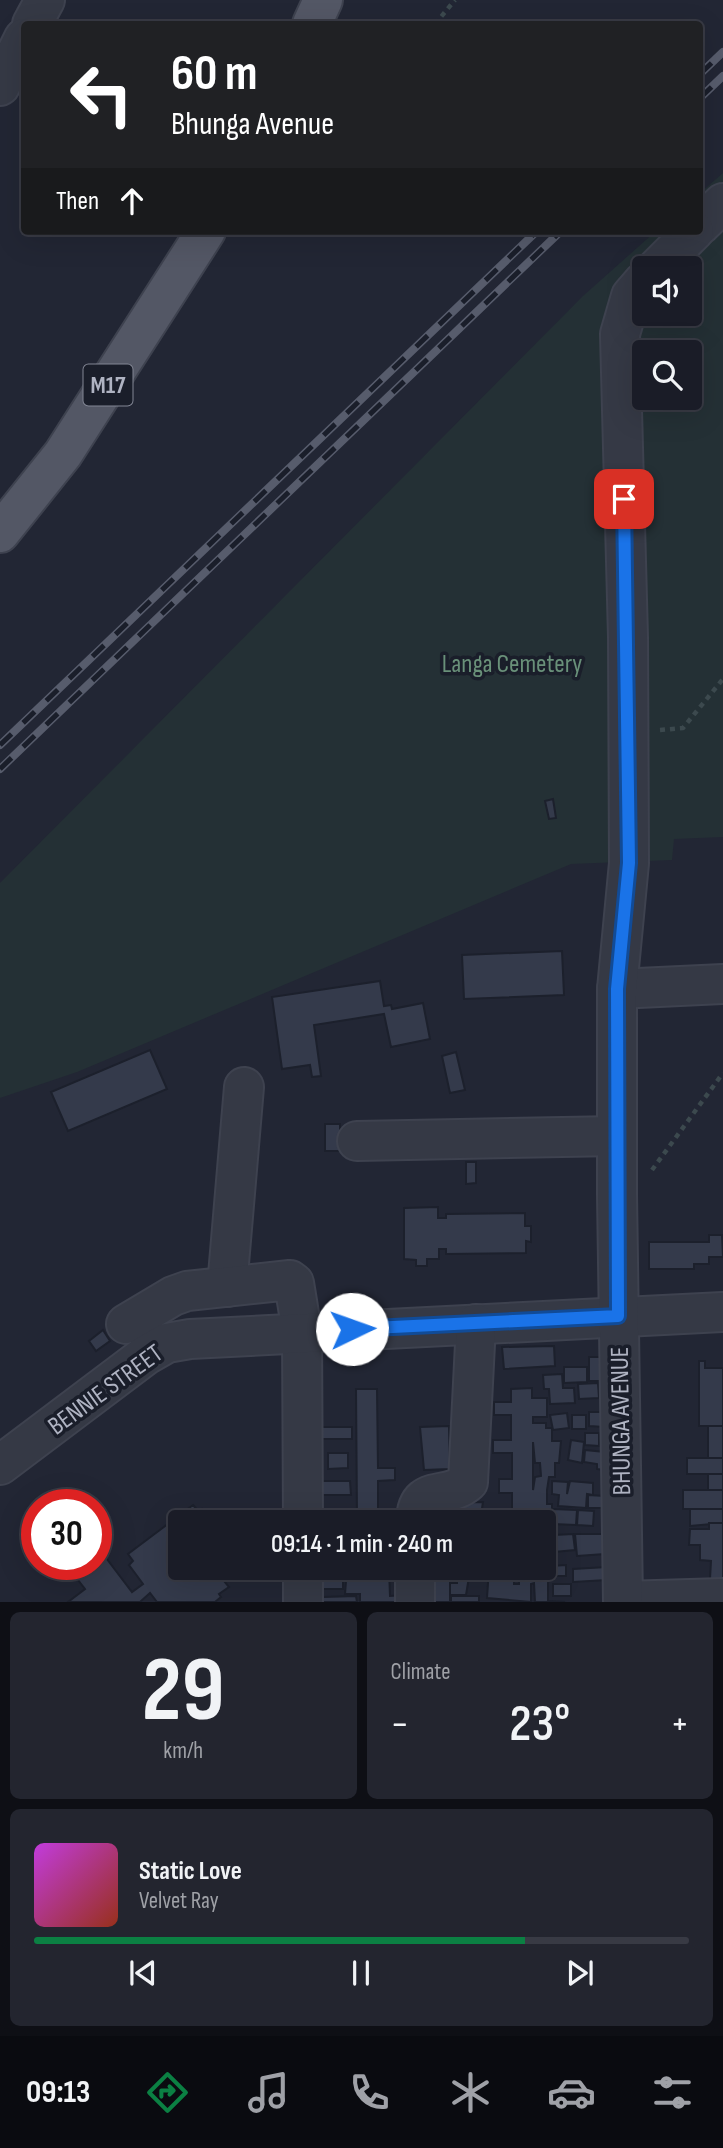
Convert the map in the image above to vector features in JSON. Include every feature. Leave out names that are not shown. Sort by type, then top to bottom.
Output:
[{"type":"main road","points":[[313,21],[323,0]]},
{"type":"main road","name":"M17","points":[[0,534],[63,454],[203,235]]},
{"type":"street","points":[[34,21],[45,0]]},
{"type":"street","points":[[0,86],[21,44]]},
{"type":"street","points":[[703,222],[723,203]]},
{"type":"street","points":[[669,256],[690,235]]},
{"type":"street","name":"BHUNGA AVENUE","points":[[623,1602],[618,1316],[617,989],[629,863],[620,334],[632,295]]},
{"type":"street","points":[[617,989],[723,984]]},
{"type":"street","points":[[227,1287],[244,1087]]},
{"type":"street","points":[[357,1141],[617,1136]]},
{"type":"street","points":[[126,1324],[173,1296],[290,1280],[294,1283],[302,1332],[303,1510]]},
{"type":"street","name":"BENNIE STREET","points":[[0,1465],[146,1355],[167,1343],[302,1332],[723,1312]]},
{"type":"street","points":[[418,1510],[419,1504],[427,1496],[460,1489],[468,1482],[476,1324]]},
{"type":"street","points":[[303,1580],[303,1602]]},
{"type":"street","points":[[415,1580],[415,1602]]},
{"type":"street","points":[[623,1602],[723,1598]]},
{"type":"path","points":[[438,21],[455,0]]},
{"type":"path","points":[[628,733],[683,728],[723,679]]},
{"type":"path","points":[[617,1195],[636,1192],[723,1073]]},
{"type":"green space","name":"Langa Cemetery","points":[[723,173],[723,837],[674,839],[672,860],[571,864],[77,1072],[0,1098],[0,883],[583,296],[652,235],[703,235],[703,190]]},
{"type":"building","points":[[553,799],[556,818],[549,819],[545,801]]},
{"type":"building","points":[[562,951],[564,995],[464,999],[462,955]]},
{"type":"building","points":[[380,981],[384,1006],[391,1005],[392,1009],[423,1003],[430,1039],[391,1047],[384,1014],[314,1025],[321,1076],[312,1077],[310,1065],[282,1069],[272,997]]},
{"type":"building","points":[[150,1050],[167,1089],[68,1131],[51,1092]]},
{"type":"building","points":[[456,1052],[465,1090],[450,1093],[442,1056]]},
{"type":"building","points":[[325,1124],[340,1124],[340,1151],[325,1151]]},
{"type":"building","points":[[466,1162],[476,1162],[476,1183],[466,1184]]},
{"type":"building","points":[[438,1207],[438,1218],[446,1218],[446,1214],[525,1213],[525,1226],[531,1226],[531,1242],[526,1241],[526,1253],[446,1254],[446,1249],[439,1249],[439,1259],[427,1259],[427,1266],[416,1266],[416,1260],[404,1259],[404,1208]]},
{"type":"building","points":[[709,1235],[722,1235],[723,1257],[709,1257],[709,1264],[694,1264],[694,1269],[649,1269],[649,1242],[709,1242]]},
{"type":"building","points":[[103,1330],[110,1341],[96,1351],[89,1341]]},
{"type":"building","points":[[554,1346],[555,1366],[504,1369],[502,1347]]},
{"type":"building","points":[[589,1357],[603,1357],[603,1381],[589,1381]]},
{"type":"building","points":[[699,1361],[705,1361],[705,1368],[723,1368],[723,1426],[699,1426]]},
{"type":"building","points":[[564,1367],[587,1367],[587,1382],[564,1383]]},
{"type":"building","points":[[562,1374],[563,1388],[574,1388],[575,1403],[550,1404],[549,1389],[544,1389],[543,1375]]},
{"type":"building","points":[[598,1383],[599,1398],[579,1399],[578,1384]]},
{"type":"building","points":[[532,1388],[532,1398],[547,1398],[547,1417],[533,1417],[533,1423],[546,1423],[546,1428],[552,1428],[552,1441],[561,1441],[559,1463],[555,1463],[555,1477],[549,1477],[547,1490],[547,1504],[552,1504],[552,1510],[512,1510],[512,1493],[499,1493],[499,1479],[512,1479],[512,1453],[493,1453],[493,1440],[511,1440],[511,1415],[494,1415],[494,1402],[511,1402],[511,1389]],"holes":[[[533,1442],[535,1463],[540,1463],[541,1476],[535,1477],[533,1490]]]},
{"type":"building","points":[[356,1389],[377,1389],[378,1468],[395,1468],[395,1480],[378,1481],[378,1510],[357,1510]]},
{"type":"building","points":[[589,1412],[604,1412],[604,1427],[589,1426]]},
{"type":"building","points":[[567,1413],[569,1428],[553,1430],[550,1415]]},
{"type":"building","points":[[572,1415],[586,1415],[586,1429],[572,1429]]},
{"type":"building","points":[[449,1426],[450,1469],[424,1470],[420,1427]]},
{"type":"building","points":[[708,1426],[723,1426],[723,1458],[708,1458]]},
{"type":"building","points":[[321,1427],[352,1427],[352,1439],[321,1439]]},
{"type":"building","points":[[585,1433],[599,1433],[599,1446],[585,1445]]},
{"type":"building","points":[[571,1440],[584,1442],[582,1463],[568,1460]]},
{"type":"building","points":[[585,1450],[605,1452],[604,1470],[597,1469],[597,1464],[584,1462]]},
{"type":"building","points":[[328,1453],[348,1453],[348,1468],[328,1469]]},
{"type":"building","points":[[687,1458],[723,1458],[723,1474],[687,1474]]},
{"type":"building","points":[[708,1474],[723,1474],[723,1490],[708,1490]]},
{"type":"building","points":[[320,1481],[350,1481],[351,1495],[320,1495]]},
{"type":"building","points":[[552,1481],[568,1482],[567,1494],[570,1481],[593,1483],[593,1495],[587,1494],[586,1508],[558,1506],[559,1495],[552,1494]]},
{"type":"building","points":[[683,1490],[723,1490],[723,1509],[683,1509]]},
{"type":"building","points":[[588,1495],[605,1496],[604,1508],[588,1508]]},
{"type":"building","points":[[483,1502],[482,1510],[448,1510],[448,1503]]},
{"type":"building","points":[[553,1509],[577,1510],[576,1525],[556,1524],[556,1510]]},
{"type":"building","points":[[690,1509],[723,1509],[723,1523],[690,1526]]},
{"type":"building","points":[[578,1510],[594,1511],[593,1526],[577,1525]]},
{"type":"building","points":[[709,1523],[723,1523],[723,1579],[710,1579],[711,1561],[700,1560],[700,1545],[689,1545],[690,1529],[709,1529]]},
{"type":"building","points":[[168,1524],[168,1580],[223,1580],[229,1587],[219,1594],[221,1597],[215,1602],[157,1602],[150,1593],[140,1602],[68,1602],[85,1589],[78,1580],[112,1580],[112,1566],[132,1592],[143,1584],[129,1565],[133,1561],[128,1554]]},
{"type":"building","points":[[573,1534],[575,1550],[556,1552],[556,1535]]},
{"type":"building","points":[[575,1534],[604,1534],[605,1554],[577,1556]]},
{"type":"building","points":[[566,1565],[566,1576],[556,1576],[556,1566]]},
{"type":"building","points":[[607,1567],[607,1580],[573,1582],[573,1569]]},
{"type":"building","points":[[319,1580],[343,1580],[343,1589],[320,1589]]},
{"type":"building","points":[[346,1580],[389,1580],[390,1596],[404,1595],[404,1602],[360,1602],[360,1594],[345,1594]]},
{"type":"building","points":[[428,1580],[450,1580],[450,1602],[428,1602]]},
{"type":"building","points":[[457,1580],[468,1580],[466,1595],[450,1595],[450,1583],[457,1583]]},
{"type":"building","points":[[488,1580],[514,1580],[514,1584],[519,1584],[519,1580],[549,1580],[548,1601],[565,1602],[535,1602],[534,1583],[531,1584],[531,1602],[487,1598]]},
{"type":"building","points":[[553,1584],[571,1584],[571,1596],[553,1596]]},
{"type":"building","points":[[356,1596],[357,1602],[323,1602],[323,1597]]},
{"type":"building","points":[[451,1596],[479,1596],[479,1602],[451,1602]]},
{"type":"railway","points":[[703,71],[723,52]]},
{"type":"railway","points":[[703,95],[723,76]]},
{"type":"railway","points":[[0,745],[533,235]]},
{"type":"railway","points":[[0,769],[557,235]]},
{"type":"route","points":[[352,1329],[618,1316],[617,989],[629,863],[628,637],[624,499]]}]
